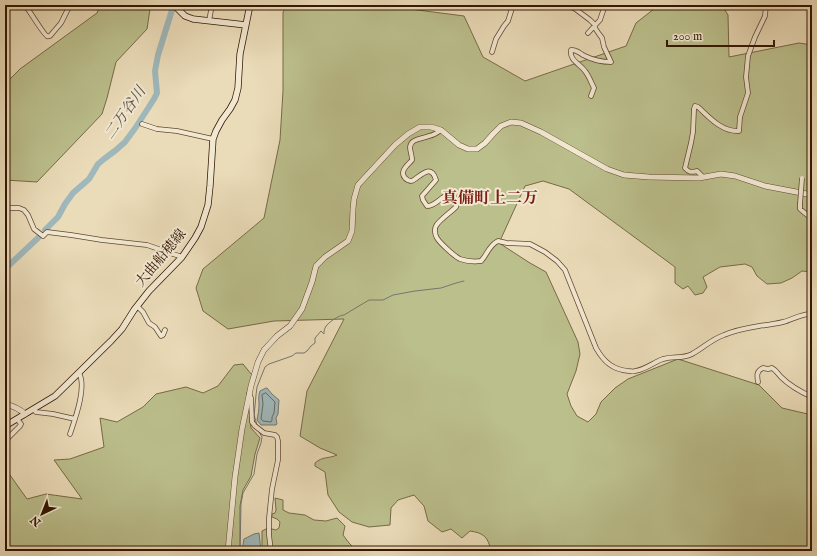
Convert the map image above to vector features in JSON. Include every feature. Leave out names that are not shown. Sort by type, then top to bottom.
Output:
[{"type":"main road","points":[[174,5],[185,16],[193,19],[246,25]]},
{"type":"main road","name":"大曲船穂線","points":[[5,426],[55,396],[111,342],[149,291],[182,257],[195,238],[201,227],[208,205],[213,139],[219,125],[235,100],[238,88],[240,54],[250,5]]},
{"type":"street","points":[[5,8],[21,5]]},
{"type":"street","points":[[25,5],[46,36],[50,36],[59,25],[70,5]]},
{"type":"street","points":[[209,21],[212,5]]},
{"type":"street","points":[[492,52],[496,39],[508,21],[513,5]]},
{"type":"street","points":[[560,5],[574,7],[590,20],[602,38],[604,47],[611,62],[604,62],[586,57],[574,50],[571,50],[570,54],[572,58],[585,71],[594,88],[591,96]]},
{"type":"street","points":[[588,33],[600,20],[605,5]]},
{"type":"street","points":[[703,177],[697,170],[690,172],[686,171],[684,168],[693,132],[694,108],[695,106],[698,107],[717,124],[726,129],[739,131],[740,117],[748,93],[746,77],[748,56],[765,16],[766,5]]},
{"type":"street","points":[[228,551],[235,477],[242,429],[249,394],[258,362],[264,350],[277,336],[290,326],[302,309],[316,266],[348,241],[352,231],[354,199],[358,185],[395,145],[408,134],[420,127],[431,127],[441,130],[459,145],[468,149],[477,148],[485,143],[501,126],[511,122],[522,123],[613,172],[624,175],[649,177],[703,177],[720,174],[735,176],[765,186],[812,195]]},
{"type":"street","points":[[142,124],[150,128],[177,131],[213,139]]},
{"type":"street","points":[[441,130],[431,136],[414,140],[410,146],[412,160],[403,170],[404,177],[411,181],[425,172],[432,173],[435,176],[436,180],[422,196],[427,206],[431,206],[447,195],[456,199],[456,207],[436,226],[435,231],[438,240],[460,259],[476,262],[481,261],[492,245],[498,241],[530,244],[545,252],[557,261],[565,270],[596,348],[608,364],[615,368],[622,371],[635,372],[674,356],[682,358],[694,353],[721,335],[812,314]]},
{"type":"street","points":[[802,178],[800,210],[812,219]]},
{"type":"street","points":[[5,208],[20,208],[24,210],[28,215],[34,229],[43,236],[47,232],[147,246],[182,257]]},
{"type":"street","points":[[137,306],[149,323],[155,327],[161,336],[165,330]]},
{"type":"street","points":[[758,382],[757,374],[760,369],[772,368],[791,385],[812,397]]},
{"type":"street","points":[[70,434],[80,401],[81,376],[79,373]]},
{"type":"street","points":[[249,394],[251,398],[252,422],[254,426],[264,433],[275,435],[278,441],[278,460],[272,489],[269,518],[271,551]]},
{"type":"street","points":[[5,404],[14,406],[25,414]]},
{"type":"street","points":[[33,409],[36,412],[75,419]]},
{"type":"street","points":[[5,441],[20,426],[21,424],[17,419]]},
{"type":"green space","points":[[100,5],[148,5],[150,9],[147,29],[116,62],[102,114],[37,182],[5,180],[5,84],[20,69],[97,13]]},
{"type":"green space","points":[[288,5],[379,5],[464,16],[483,57],[525,81],[626,46],[636,23],[659,5],[722,5],[728,15],[729,57],[799,43],[812,45],[812,272],[802,271],[781,283],[767,284],[757,276],[752,267],[745,264],[720,267],[703,277],[707,287],[703,293],[695,295],[688,286],[683,289],[675,283],[675,267],[569,189],[543,181],[525,186],[499,243],[546,272],[578,342],[580,354],[576,371],[567,394],[571,406],[577,416],[588,422],[596,414],[601,402],[615,388],[628,379],[678,359],[759,385],[782,408],[812,415],[812,551],[491,551],[485,536],[479,533],[470,531],[462,538],[451,529],[442,532],[428,521],[424,506],[414,495],[398,500],[391,508],[390,525],[369,527],[352,522],[339,512],[328,495],[325,472],[315,466],[315,463],[321,459],[337,455],[320,448],[300,436],[307,391],[344,319],[274,321],[228,329],[203,311],[196,288],[203,269],[264,218],[280,140],[283,91],[283,12]]},
{"type":"green space","points":[[243,364],[252,375],[248,402],[251,428],[260,438],[251,476],[243,490],[240,506],[240,551],[5,551],[5,468],[27,499],[46,494],[82,499],[54,460],[70,459],[104,447],[100,418],[117,422],[143,407],[156,394],[186,387],[203,393],[218,386],[234,365]]},
{"type":"green space","points":[[275,498],[283,500],[283,510],[289,513],[305,515],[314,520],[326,521],[337,518],[345,526],[343,535],[357,551],[262,551],[262,531],[268,528],[276,530],[279,528],[280,522],[272,517],[272,514],[275,513],[276,510]]},
{"type":"water","points":[[266,388],[279,400],[276,425],[261,425],[257,420],[259,393]]},
{"type":"water","points":[[259,533],[261,551],[242,551],[244,539]]},
{"type":"waterway","name":"二万谷川","points":[[45,230],[58,217],[73,193],[89,179],[98,164],[125,142],[154,99],[157,93],[155,71],[158,55],[172,10]]},
{"type":"waterway","name":"二万谷川","points":[[5,269],[38,238]]},
{"type":"waterway","points":[[257,425],[254,415],[257,387],[265,367],[269,364],[292,356],[296,353],[304,353],[315,343],[315,338],[321,331],[324,334],[326,326],[339,316],[344,315],[369,300],[383,300],[393,295],[441,288],[464,281]]},
{"type":"waterway","points":[[240,551],[241,504],[243,493],[254,474],[257,454],[262,437],[259,432]]},
{"type":"district","name":"真備町上二万","points":[[490,199]]}]
